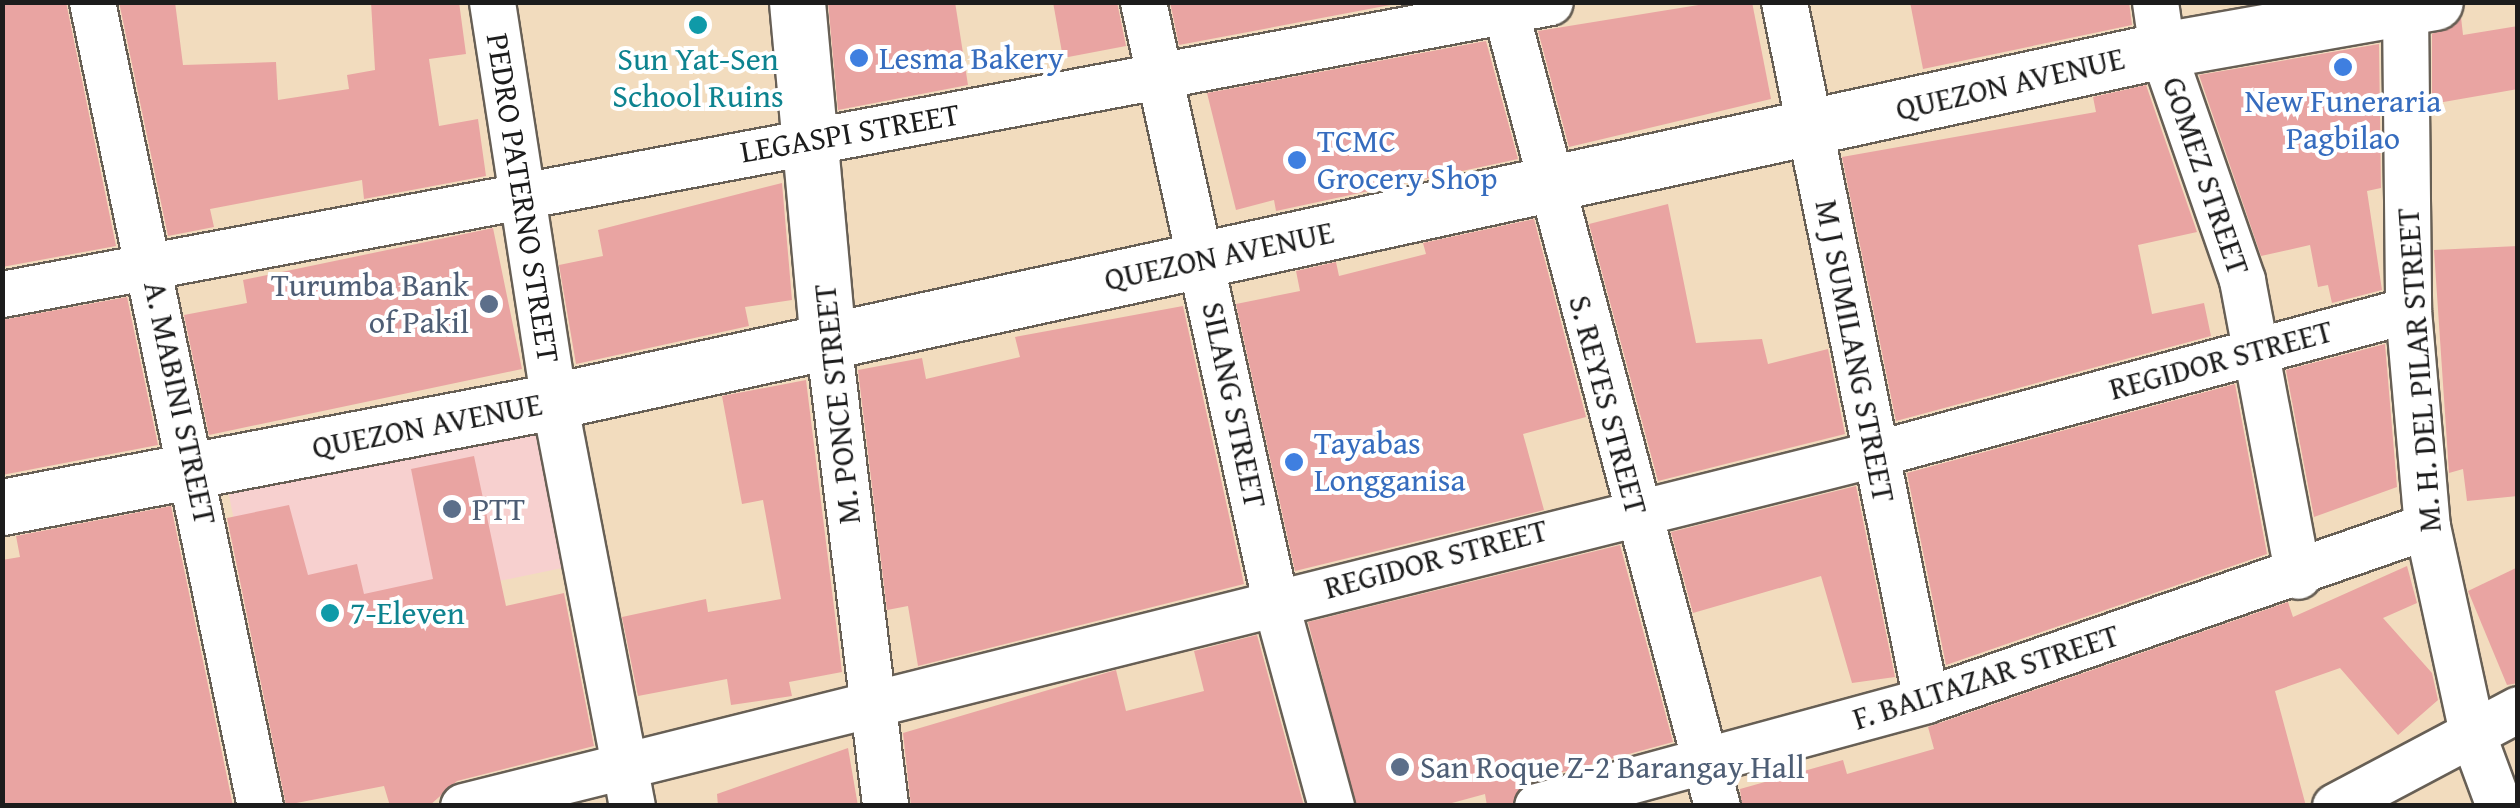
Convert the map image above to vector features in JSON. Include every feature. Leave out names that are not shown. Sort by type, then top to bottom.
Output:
[{"type":"main road","name":"M. PONCE STREET","points":[[796,2],[828,340]]},
{"type":"main road","name":"QUEZON AVENUE","points":[[2,507],[554,402],[1811,129],[2158,26],[2415,4]]},
{"type":"street","name":"A. MABINI STREET","points":[[92,2],[196,471],[260,806]]},
{"type":"street","name":"PEDRO PATERNO STREET","points":[[492,2],[554,402],[628,784]]},
{"type":"street","name":"SILANG STREET","points":[[1144,2],[1275,601],[1331,806]]},
{"type":"street","name":"LEGASPI STREET","points":[[2,294],[150,261],[1158,75],[1504,7],[1550,2]]},
{"type":"street","name":"M J SUMILANG STREET","points":[[1784,2],[1926,700]]},
{"type":"street","name":"M. H. DEL PILAR STREET","points":[[2415,4],[2408,310],[2427,526],[2472,733],[2500,806]]},
{"type":"street","name":"S. REYES STREET","points":[[1504,7],[1548,186],[1717,806]]},
{"type":"street","name":"GOMEZ STREET","points":[[2158,26],[2198,132],[2257,350],[2298,576]]},
{"type":"street","name":"REGIDOR STREET","points":[[464,806],[628,784],[872,703],[1636,506],[1874,454],[2408,310]]},
{"type":"street","name":"M. PONCE STREET","points":[[828,340],[884,806]]},
{"type":"street","name":"F. BALTAZAR STREET","points":[[1537,806],[1926,700],[2298,576],[2427,526]]},
{"type":"street","points":[[2335,806],[2518,709]]},
{"type":"shaded area","points":[[538,426],[567,567],[499,581],[263,668],[227,485]]},
{"type":"building","points":[[2,2],[66,2],[116,246],[2,267]]},
{"type":"building","points":[[119,2],[175,2],[183,65],[276,62],[278,100],[349,89],[347,75],[375,70],[371,2],[459,2],[466,54],[429,59],[439,126],[478,119],[486,176],[364,199],[362,180],[210,209],[214,227],[168,236]]},
{"type":"building","points":[[828,2],[955,2],[968,85],[838,110]]},
{"type":"building","points":[[1053,2],[1117,2],[1126,46],[1063,58]]},
{"type":"building","points":[[1170,2],[1406,2],[1179,45]]},
{"type":"building","points":[[1717,2],[1752,2],[1771,99],[1569,147],[1538,31]]},
{"type":"building","points":[[1910,2],[2129,2],[2132,25],[1923,69]]},
{"type":"building","points":[[2461,17],[2463,35],[2518,26],[2518,89],[2432,104],[2432,34]]},
{"type":"building","points":[[1486,41],[1518,159],[1276,211],[1274,200],[1236,210],[1207,93]]},
{"type":"building","points":[[2379,44],[2381,188],[2367,191],[2382,290],[2332,303],[2328,285],[2318,287],[2310,245],[2261,256],[2199,75]]},
{"type":"building","points":[[2146,85],[2197,232],[2138,245],[2152,314],[2204,303],[2211,336],[1896,421],[1842,157],[2096,112],[2093,97]]},
{"type":"building","points":[[782,183],[792,300],[745,307],[749,326],[576,364],[559,265],[603,256],[598,230]]},
{"type":"building","points":[[1668,204],[1696,343],[1762,339],[1768,364],[1828,349],[1845,434],[1658,481],[1589,224]]},
{"type":"building","points":[[1534,219],[1586,417],[1523,434],[1544,510],[1295,571],[1236,304],[1300,291],[1296,271],[1336,262],[1339,276],[1426,254],[1423,243]]},
{"type":"building","points":[[493,228],[522,369],[209,435],[184,315],[247,303],[243,280]]},
{"type":"building","points":[[2518,246],[2518,496],[2467,501],[2463,469],[2449,473],[2434,250]]},
{"type":"building","points":[[127,297],[158,445],[2,475],[2,320]]},
{"type":"building","points":[[1183,306],[1244,584],[918,666],[908,606],[887,610],[858,370],[922,358],[926,379],[1020,357],[1015,337]]},
{"type":"building","points":[[2385,344],[2397,487],[2314,517],[2286,370]]},
{"type":"building","points":[[806,380],[842,672],[789,682],[792,696],[731,705],[727,679],[638,696],[622,617],[706,599],[708,612],[781,599],[763,500],[742,504],[722,396]]},
{"type":"building","points":[[2235,384],[2267,554],[1946,665],[1907,473]]},
{"type":"building","points":[[474,456],[506,606],[564,593],[594,746],[457,781],[429,806],[390,806],[384,786],[286,805],[227,518],[289,505],[308,575],[357,564],[364,594],[433,579],[411,469]]},
{"type":"building","points":[[1856,486],[1895,677],[1852,683],[1821,576],[1693,613],[1671,532]]},
{"type":"building","points":[[171,506],[233,806],[2,806],[2,560],[20,557],[16,536]]},
{"type":"building","points":[[1620,545],[1673,742],[1530,781],[1512,806],[1487,806],[1485,794],[1441,806],[1356,806],[1308,622]]},
{"type":"building","points":[[2407,566],[2417,603],[2383,618],[2432,673],[2438,700],[2398,735],[2340,668],[2275,691],[2306,806],[1742,806],[1740,789],[1843,760],[1847,774],[1934,749],[1928,727],[2288,602],[2293,617]]},
{"type":"building","points":[[2518,567],[2518,683],[2507,685],[2468,591]]},
{"type":"building","points":[[1257,635],[1304,806],[911,806],[903,733],[1116,670],[1126,711],[1204,691],[1194,651]]},
{"type":"building","points":[[848,748],[858,806],[718,806],[717,794]]},
{"type":"place","name":"Sun Yat-Sen School Ruins","points":[[698,25]]},
{"type":"place","name":"Lesma Bakery","points":[[859,58]]},
{"type":"place","name":"New Funeraria Pagbilao","points":[[2343,67]]},
{"type":"place","name":"TCMC Grocery Shop","points":[[1297,160]]},
{"type":"place","name":"Turumba Bank of Pakil","points":[[489,304]]},
{"type":"place","name":"Tayabas Longganisa","points":[[1294,462]]},
{"type":"place","name":"PTT","points":[[452,509]]},
{"type":"place","name":"7-Eleven","points":[[330,613]]},
{"type":"place","name":"San Roque Z-2 Barangay Hall","points":[[1400,767]]}]
